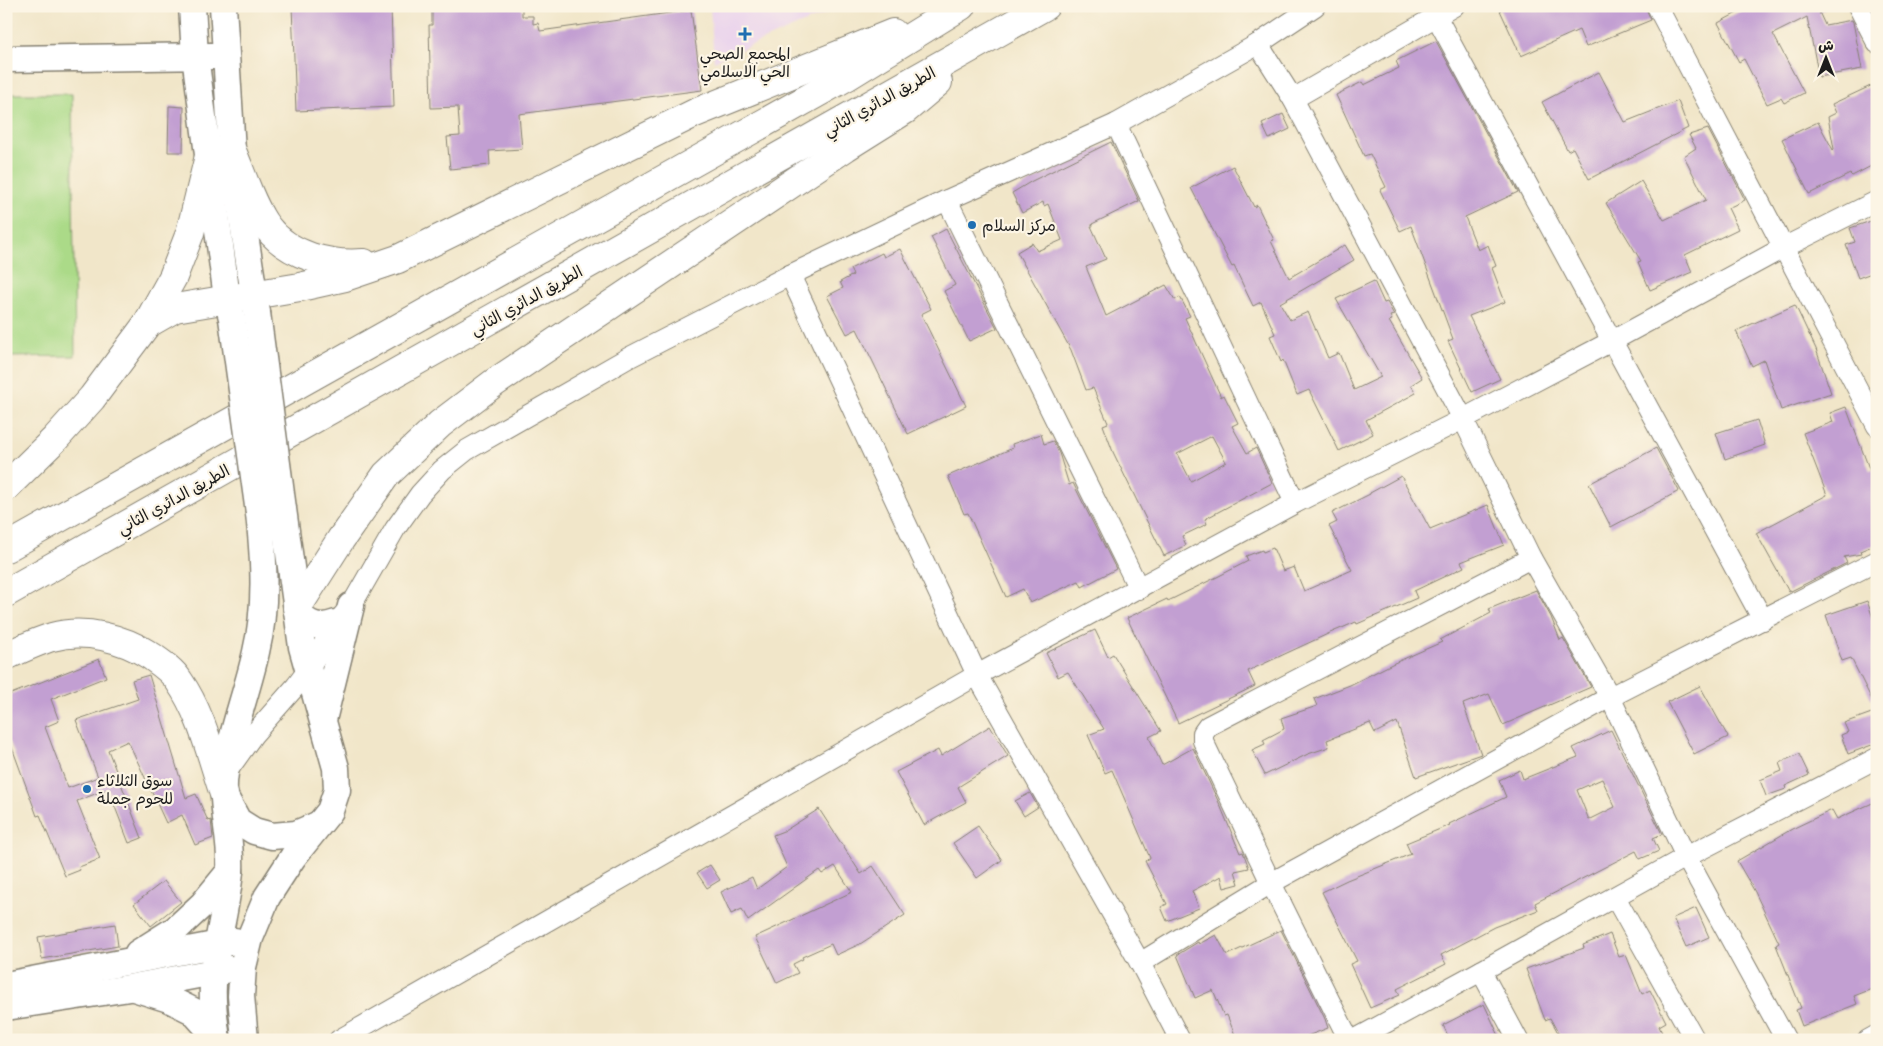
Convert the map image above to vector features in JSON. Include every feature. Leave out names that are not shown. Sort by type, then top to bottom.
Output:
[{"type":"highway","name":"الطريق الدائري الثاني","points":[[6,593],[1045,6]]},
{"type":"highway","points":[[148,324],[175,308],[229,308],[256,304],[398,260],[695,114],[957,8]]},
{"type":"highway","points":[[6,548],[846,77],[957,8]]},
{"type":"highway","points":[[298,610],[351,522],[386,475],[440,424],[494,383],[846,147],[905,110],[986,41]]},
{"type":"highway","points":[[220,153],[267,227],[290,248],[322,261],[351,264],[398,260]]},
{"type":"highway","points":[[6,487],[55,439],[92,398],[148,324],[173,277],[220,153]]},
{"type":"highway","points":[[6,656],[54,637],[75,635],[94,635],[135,646],[166,666],[179,679],[195,708],[224,784]]},
{"type":"street","points":[[192,6],[195,56],[256,304],[271,511],[264,566],[263,612],[256,653],[231,741],[224,784],[230,839],[230,870],[212,994],[217,1039]]},
{"type":"street","points":[[223,6],[226,55],[220,153],[229,308],[271,511],[298,610],[302,647],[336,768],[337,790],[330,811],[293,857],[267,897],[250,938],[243,967],[241,996],[245,1040]]},
{"type":"street","points":[[224,784],[253,736],[308,670],[395,529],[420,494],[442,470],[467,450],[628,358],[790,275],[947,200],[1116,124],[1258,44],[1315,6]]},
{"type":"street","points":[[1293,99],[1454,6]]},
{"type":"street","points":[[1657,6],[1877,426]]},
{"type":"street","points":[[1858,6],[1875,36]]},
{"type":"street","points":[[1436,16],[1763,620]]},
{"type":"street","points":[[1258,44],[1293,99],[1463,420],[1531,558],[1610,698],[1686,858],[1786,1040]]},
{"type":"street","points":[[6,59],[226,55]]},
{"type":"street","points":[[1116,124],[1295,503]]},
{"type":"street","points":[[947,200],[1139,588]]},
{"type":"street","points":[[339,1040],[977,675],[1295,503],[1463,420],[1783,248],[1877,201]]},
{"type":"street","points":[[790,275],[977,675],[1140,963],[1180,1040]]},
{"type":"street","points":[[1350,1040],[1204,741],[1204,733],[1208,726],[1531,558]]},
{"type":"street","points":[[1140,963],[1272,883],[1610,698],[1877,561]]},
{"type":"street","points":[[298,610],[304,620],[319,626],[328,626],[343,614]]},
{"type":"street","points":[[322,721],[343,614]]},
{"type":"street","points":[[1354,1040],[1686,858],[1877,758]]},
{"type":"street","points":[[224,784],[238,821],[254,831],[272,836],[296,834],[317,825]]},
{"type":"street","points":[[124,962],[176,929],[203,904],[230,870]]},
{"type":"street","points":[[1615,897],[1695,1040]]},
{"type":"street","points":[[6,985],[250,938]]},
{"type":"street","points":[[6,1007],[243,967]]},
{"type":"street","points":[[1481,971],[1518,1040]]},
{"type":"street","points":[[131,987],[169,999],[193,1011],[217,1039]]},
{"type":"street","points":[[1868,1040],[1877,1035]]},
{"type":"shaded area","name":"المجمع الصحي الحي الاسلامي","points":[[710,6],[843,6],[714,61]]},
{"type":"green space","points":[[6,94],[72,94],[75,356],[6,357]]},
{"type":"building","points":[[292,6],[391,6],[394,107],[296,111]]},
{"type":"building","points":[[432,6],[522,6],[522,16],[533,16],[533,24],[538,23],[540,31],[691,10],[702,90],[519,114],[522,149],[489,151],[490,165],[450,169],[447,137],[460,136],[458,107],[431,108],[429,25],[432,25]]},
{"type":"building","points":[[1498,6],[1645,6],[1651,20],[1586,47],[1579,30],[1521,56]]},
{"type":"building","points":[[1750,6],[1830,6],[1819,12],[1825,25],[1852,20],[1862,69],[1819,77],[1807,17],[1773,34],[1804,93],[1784,103],[1781,98],[1767,104],[1744,59],[1739,62],[1718,23]]},
{"type":"building","points":[[1436,41],[1518,192],[1465,217],[1478,250],[1488,245],[1496,266],[1492,268],[1505,302],[1469,316],[1500,379],[1472,392],[1448,341],[1453,339],[1411,226],[1400,231],[1380,190],[1386,187],[1370,154],[1364,156],[1336,95],[1362,82],[1364,85],[1399,68],[1396,61]]},
{"type":"building","points":[[1599,72],[1625,122],[1678,101],[1688,128],[1589,179],[1573,148],[1568,151],[1542,102]]},
{"type":"building","points":[[1877,83],[1877,163],[1809,194],[1782,139],[1818,122],[1833,150],[1828,117],[1836,113],[1832,104]]},
{"type":"building","points":[[169,106],[184,107],[183,152],[168,152]]},
{"type":"building","points":[[1283,114],[1290,129],[1269,139],[1262,124]]},
{"type":"building","points":[[1708,129],[1745,200],[1728,208],[1738,229],[1685,255],[1692,272],[1650,290],[1638,262],[1641,261],[1606,203],[1641,181],[1664,220],[1706,200],[1684,156],[1696,148],[1689,135]]},
{"type":"building","points":[[1111,142],[1139,201],[1091,226],[1106,259],[1086,267],[1106,316],[1166,285],[1175,300],[1180,297],[1190,316],[1185,318],[1221,397],[1224,395],[1238,423],[1232,426],[1247,453],[1256,448],[1272,483],[1205,519],[1207,524],[1182,536],[1186,545],[1164,556],[1113,452],[1103,425],[1108,423],[1093,388],[1086,390],[1071,350],[1017,252],[1032,243],[1037,251],[1062,240],[1048,204],[1044,206],[1043,202],[1022,213],[1012,193],[1032,181]],"holes":[[[1212,436],[1226,462],[1191,481],[1177,454]]]},
{"type":"building","points":[[1233,166],[1254,207],[1257,205],[1274,240],[1271,241],[1289,278],[1345,245],[1354,260],[1280,303],[1290,320],[1308,312],[1328,358],[1339,353],[1354,390],[1381,377],[1336,299],[1374,281],[1384,303],[1387,302],[1394,315],[1390,316],[1392,320],[1389,321],[1422,378],[1411,385],[1416,393],[1366,420],[1373,434],[1339,451],[1309,390],[1297,395],[1283,360],[1281,362],[1270,336],[1275,334],[1261,302],[1253,306],[1234,266],[1232,267],[1191,188]]},
{"type":"building","points":[[1877,219],[1877,271],[1858,278],[1846,245],[1855,242],[1850,228]]},
{"type":"building","points":[[946,229],[997,328],[969,341],[944,291],[955,285],[931,237]]},
{"type":"building","points":[[900,249],[931,309],[921,314],[966,406],[908,434],[857,329],[847,334],[827,296],[843,288],[840,282],[853,275],[850,269],[882,253],[884,257]]},
{"type":"building","points":[[1795,305],[1816,349],[1831,393],[1781,410],[1764,360],[1752,366],[1736,331]]},
{"type":"building","points":[[1846,407],[1870,471],[1877,468],[1877,544],[1860,551],[1861,554],[1844,557],[1847,563],[1789,592],[1756,533],[1827,495],[1803,433],[1833,422],[1830,413]]},
{"type":"building","points":[[1757,420],[1765,445],[1725,459],[1716,433]]},
{"type":"building","points":[[1041,434],[1044,444],[1053,441],[1059,453],[1069,485],[1073,483],[1116,569],[1082,587],[1079,581],[1030,603],[1023,589],[1006,597],[968,513],[964,514],[948,476],[1013,448],[1012,444]]},
{"type":"building","points":[[1656,448],[1679,491],[1611,527],[1589,484]]},
{"type":"building","points":[[1401,476],[1430,529],[1488,505],[1504,545],[1461,562],[1464,567],[1414,591],[1417,598],[1357,624],[1356,622],[1330,633],[1248,671],[1255,686],[1178,723],[1127,618],[1167,599],[1168,601],[1219,576],[1248,561],[1246,556],[1262,550],[1263,552],[1273,548],[1283,571],[1294,567],[1304,591],[1352,570],[1329,526],[1337,522],[1332,513]]},
{"type":"building","points":[[1536,590],[1551,617],[1560,640],[1563,638],[1591,687],[1503,725],[1489,694],[1463,704],[1481,754],[1416,777],[1397,722],[1375,733],[1370,723],[1327,740],[1329,747],[1308,754],[1265,775],[1252,750],[1265,744],[1263,740],[1284,729],[1281,718],[1317,706],[1314,699],[1350,685],[1442,642],[1440,640],[1491,613],[1489,609]]},
{"type":"building","points":[[1867,601],[1877,629],[1877,710],[1851,658],[1842,661],[1826,615]]},
{"type":"building","points":[[1095,630],[1108,657],[1113,654],[1161,731],[1149,737],[1162,765],[1193,748],[1240,853],[1243,852],[1249,868],[1235,871],[1239,884],[1224,888],[1221,876],[1192,891],[1199,908],[1167,921],[1161,907],[1167,904],[1145,861],[1150,858],[1112,770],[1105,773],[1088,735],[1104,729],[1068,672],[1058,677],[1046,653]]},
{"type":"building","points":[[99,659],[106,677],[51,699],[59,721],[45,727],[68,788],[98,777],[76,720],[138,699],[132,680],[149,675],[186,798],[196,794],[208,821],[211,820],[213,838],[195,845],[182,815],[166,823],[128,741],[108,750],[142,838],[129,843],[108,789],[77,801],[100,859],[79,867],[80,870],[65,876],[40,815],[37,816],[10,742],[6,744],[6,696]]},
{"type":"building","points":[[1700,686],[1728,737],[1694,754],[1667,702]]},
{"type":"building","points":[[1877,711],[1877,743],[1848,754],[1841,735],[1848,732],[1844,723]]},
{"type":"building","points":[[990,726],[1008,756],[958,787],[966,802],[924,825],[896,772],[938,750],[941,756]]},
{"type":"building","points":[[1611,730],[1662,834],[1653,838],[1659,851],[1640,859],[1636,851],[1535,903],[1538,910],[1494,927],[1441,955],[1446,964],[1397,989],[1400,995],[1370,1008],[1350,964],[1357,961],[1322,892],[1411,854],[1406,843],[1450,825],[1506,797],[1499,780],[1520,770],[1523,779],[1578,757],[1573,748]],"holes":[[[1602,779],[1615,807],[1589,820],[1577,790]]]},
{"type":"building","points":[[1799,754],[1809,775],[1785,786],[1786,789],[1766,796],[1760,780],[1782,771],[1779,763]]},
{"type":"building","points":[[1030,793],[1038,807],[1024,816],[1015,801]]},
{"type":"building","points":[[1877,801],[1877,987],[1854,996],[1857,1004],[1802,1026],[1796,1010],[1801,1008],[1776,945],[1779,943],[1755,892],[1737,861],[1792,829],[1832,810],[1837,819]]},
{"type":"building","points":[[819,809],[861,874],[873,866],[905,915],[860,944],[836,955],[831,944],[802,957],[803,959],[793,964],[798,973],[777,983],[755,937],[852,892],[835,866],[822,874],[819,870],[748,921],[742,909],[731,914],[721,892],[752,877],[757,889],[787,867],[773,835],[786,830]]},
{"type":"building","points":[[978,826],[1002,860],[977,878],[953,843]]},
{"type":"building","points":[[710,865],[720,880],[707,888],[697,873]]},
{"type":"building","points":[[164,881],[181,902],[151,926],[134,904]]},
{"type":"building","points":[[1696,908],[1709,937],[1686,947],[1673,918]]},
{"type":"building","points":[[115,924],[118,946],[42,959],[38,937]]},
{"type":"building","points":[[1281,930],[1328,1028],[1297,1040],[1237,1040],[1227,1015],[1224,1016],[1213,990],[1195,998],[1177,955],[1198,942],[1199,944],[1216,935],[1227,955]]},
{"type":"building","points":[[1610,934],[1619,957],[1626,955],[1642,994],[1650,990],[1666,1022],[1659,1026],[1665,1040],[1562,1040],[1550,1018],[1545,1020],[1526,969],[1584,948],[1583,945]]},
{"type":"building","points":[[1484,1004],[1501,1040],[1450,1040],[1443,1025]]},
{"type":"place","name":"المجمع الصحي الحي الاسلامي","points":[[745,34]]},
{"type":"place","name":"مركز السلام","points":[[972,225]]},
{"type":"place","name":"سوق الثلاثاء للحوم جملة","points":[[87,789]]}]
